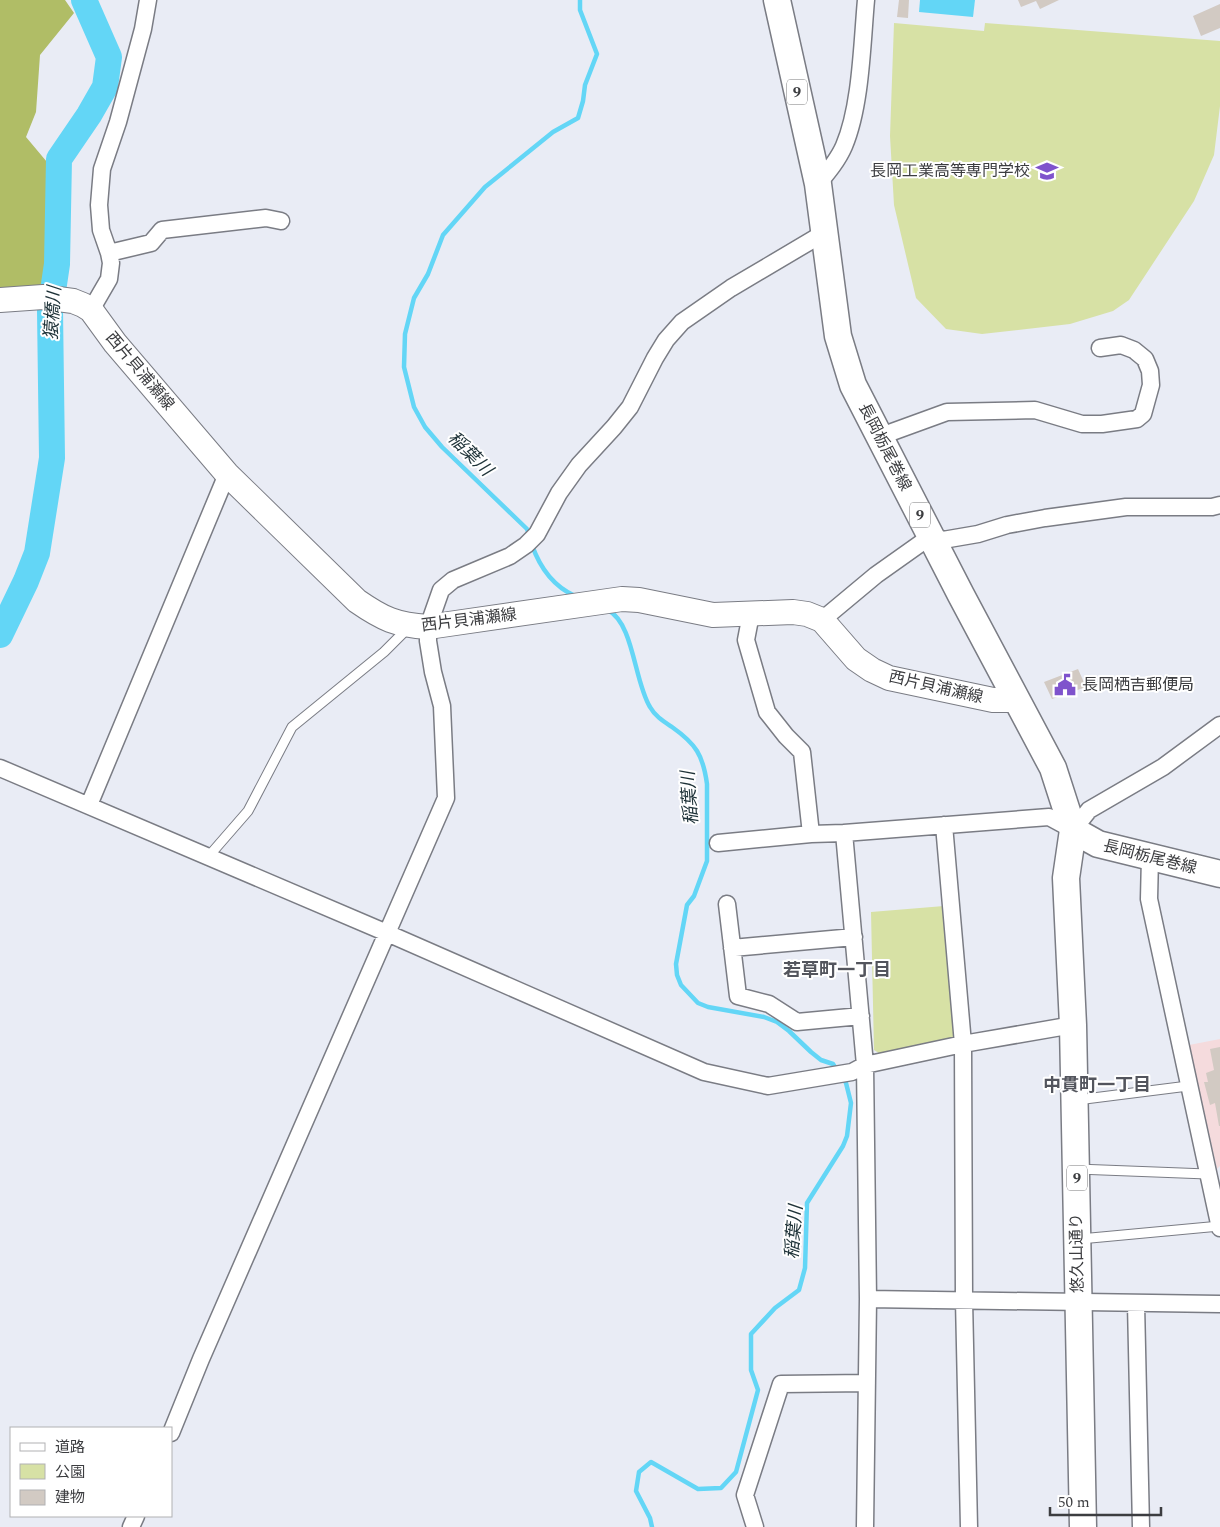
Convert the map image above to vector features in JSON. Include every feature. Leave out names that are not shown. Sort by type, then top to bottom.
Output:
[{"type":"main road","name":"長岡栃尾巻線","points":[[777,0],[818,184],[838,336],[844,360],[853,385],[1053,768],[1072,830],[1098,844],[1220,874]]},
{"type":"main road","points":[[0,300],[43,297],[73,301],[91,310]]},
{"type":"main road","name":"西片貝浦瀬線","points":[[91,310],[115,343],[227,474],[358,600],[394,623],[419,626],[622,599],[638,600],[714,615],[793,612],[807,614],[822,620],[856,659],[888,678],[992,700],[1017,700]]},
{"type":"main road","name":"悠久山通り","points":[[1072,830],[1066,878],[1077,1169],[1083,1527]]},
{"type":"street","points":[[91,310],[109,279],[111,263],[101,230],[102,169],[118,122],[148,0]]},
{"type":"street","points":[[818,184],[836,162],[851,127],[856,103],[866,0]]},
{"type":"street","points":[[109,253],[151,243],[162,230],[266,218],[281,220]]},
{"type":"street","points":[[172,1431],[205,1350],[446,798],[442,706],[428,641],[419,626],[441,590],[452,580],[510,556],[526,545],[537,534],[559,493],[579,465],[630,407],[666,340],[682,322],[731,288],[824,233]]},
{"type":"street","points":[[880,436],[947,412],[1035,410],[1082,424],[1102,424],[1137,419],[1143,414],[1151,385],[1150,371],[1145,359],[1134,350],[1121,345],[1100,348]]},
{"type":"street","points":[[89,805],[227,474]]},
{"type":"street","points":[[822,620],[876,575],[931,536],[943,540],[978,534],[1007,525],[1045,518],[1126,507],[1212,507],[1220,505]]},
{"type":"street","points":[[751,614],[746,640],[767,712],[786,736],[802,752],[811,834]]},
{"type":"street","points":[[718,843],[811,834],[1048,817],[1072,830],[1089,810],[1163,767],[1220,725]]},
{"type":"street","points":[[0,768],[387,933],[704,1072],[768,1086],[832,1075],[963,1044],[1073,1024]]},
{"type":"street","points":[[944,825],[963,1044],[964,1300],[969,1527]]},
{"type":"street","points":[[844,833],[861,1016],[858,1068],[868,1299],[865,1527]]},
{"type":"street","points":[[1150,857],[1149,899],[1188,1086],[1212,1180],[1220,1227]]},
{"type":"street","points":[[727,904],[738,996],[769,1004],[797,1022],[861,1016]]},
{"type":"street","points":[[732,948],[854,937]]},
{"type":"street","points":[[868,1299],[1220,1304]]},
{"type":"street","points":[[1136,1304],[1141,1527]]},
{"type":"street","points":[[755,1527],[745,1495],[781,1384],[867,1383]]},
{"type":"lane","points":[[208,857],[248,811],[292,727],[419,626]]},
{"type":"lane","points":[[1075,1100],[1188,1086]]},
{"type":"lane","points":[[1077,1169],[1212,1180]]},
{"type":"lane","points":[[1077,1240],[1220,1227]]},
{"type":"shaded area","points":[[1220,1039],[1220,1166],[1217,1169],[1189,1045]]},
{"type":"green space","points":[[0,0],[65,0],[74,13],[40,55],[36,112],[26,137],[52,168],[48,280],[32,290],[0,294]]},
{"type":"green space","name":"長岡工業高等専門学校","points":[[894,23],[984,31],[985,23],[1220,41],[1220,106],[1214,155],[1194,201],[1129,300],[1113,311],[1070,324],[982,334],[946,329],[916,298],[894,205],[890,136]]},
{"type":"green space","points":[[944,906],[956,1039],[882,1055],[874,1050],[871,912]]},
{"type":"water","points":[[920,0],[975,0],[973,17],[919,12]]},
{"type":"building","points":[[899,0],[909,0],[908,18],[897,17]]},
{"type":"building","points":[[1018,0],[1059,0],[1040,9],[1036,1],[1021,7]]},
{"type":"building","points":[[1220,4],[1220,28],[1201,36],[1193,16]]},
{"type":"building","points":[[1078,669],[1086,687],[1052,699],[1044,682]]},
{"type":"building","points":[[1220,1047],[1219,1126],[1215,1103],[1210,1105],[1204,1082],[1208,1082],[1206,1073],[1214,1070],[1210,1049]]},
{"type":"waterway","name":"猿橋川","points":[[0,635],[37,553],[52,458],[50,311],[57,264],[59,159],[89,115],[105,87],[109,57],[84,0]]},
{"type":"waterway","name":"稲葉川","points":[[530,537],[527,529],[442,447],[425,427],[414,407],[404,367],[405,334],[414,298],[428,274],[443,235],[485,187],[553,132],[578,118],[585,85],[597,54],[580,10],[580,0]]},
{"type":"waterway","name":"稲葉川","points":[[532,545],[543,569],[548,575],[560,587],[575,596]]},
{"type":"waterway","name":"稲葉川","points":[[608,610],[617,617],[623,627],[640,683],[650,707],[654,713],[693,745],[703,765],[707,784],[707,861],[694,896],[687,905],[676,964],[677,975],[681,985],[698,1003],[708,1007],[764,1017],[777,1022],[811,1052],[821,1060],[833,1064],[837,1070]]},
{"type":"waterway","name":"稲葉川","points":[[652,1527],[650,1518],[636,1491],[639,1472],[651,1462],[698,1489],[721,1488],[736,1472],[758,1390],[751,1370],[751,1334],[775,1308],[799,1290],[805,1268],[807,1203],[843,1146],[847,1136],[851,1103],[843,1078]]},
{"type":"place","name":"長岡工業高等専門学校","points":[[1047,171]]},
{"type":"place","name":"長岡栖吉郵便局","points":[[1065,685]]},
{"type":"district","name":"若草町一丁目","points":[[837,970]]},
{"type":"district","name":"中貫町一丁目","points":[[1097,1085]]}]
